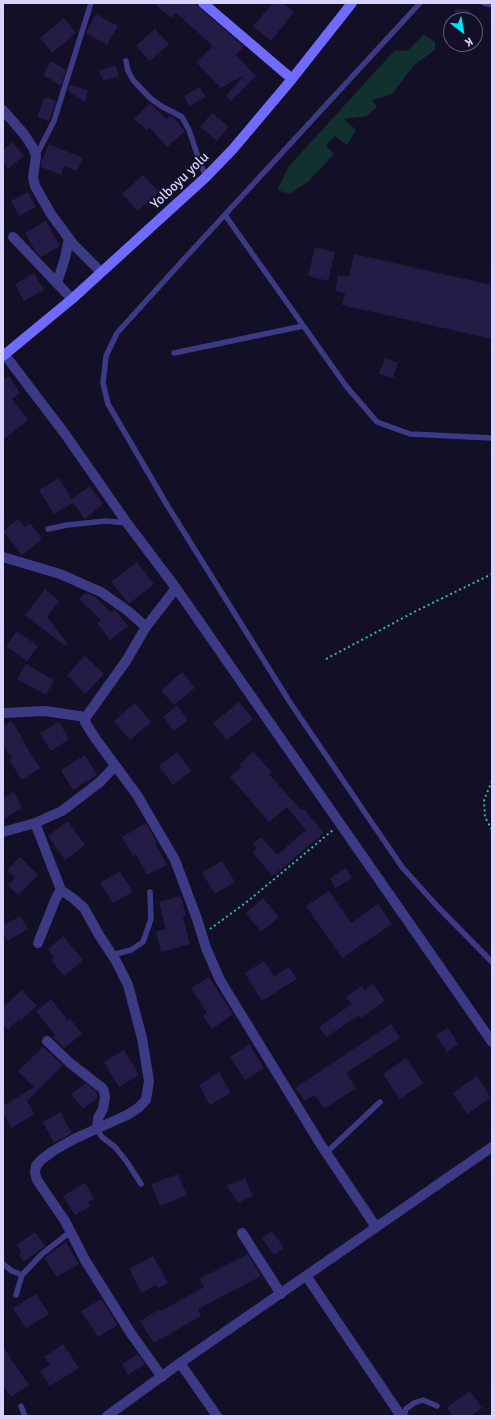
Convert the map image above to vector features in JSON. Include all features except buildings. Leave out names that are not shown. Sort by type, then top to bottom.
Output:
[{"type":"main road","points":[[203,3],[292,80]]},
{"type":"main road","name":"Yolboyu yolu","points":[[4,356],[72,299],[206,177],[233,149],[292,80],[352,3]]},
{"type":"street","points":[[3,110],[24,134],[33,148],[36,156],[33,178],[35,186],[51,214],[69,238],[101,272]]},
{"type":"street","points":[[13,236],[41,268],[72,299]]},
{"type":"street","points":[[57,283],[65,258],[69,238]]},
{"type":"street","points":[[4,356],[65,434],[127,523],[176,588],[492,1042]]},
{"type":"street","points":[[3,556],[60,574],[101,592],[128,611],[146,628]]},
{"type":"street","points":[[176,588],[146,628],[126,661],[86,716],[85,722],[137,795],[175,860],[206,948],[220,980],[326,1153],[376,1227]]},
{"type":"street","points":[[3,713],[45,711],[86,716]]},
{"type":"street","points":[[3,832],[35,823],[62,811],[100,782],[115,766]]},
{"type":"street","points":[[35,823],[61,890],[84,908],[128,985],[142,1038],[149,1081],[146,1100],[138,1108],[127,1115],[74,1139],[53,1151],[36,1166],[35,1173],[37,1180],[65,1221],[85,1260],[130,1332],[162,1377]]},
{"type":"street","points":[[38,943],[56,898],[61,890]]},
{"type":"street","points":[[46,1041],[104,1091],[104,1103],[98,1118],[97,1129]]},
{"type":"street","points":[[107,1416],[121,1412],[162,1377],[180,1364],[492,1147]]},
{"type":"street","points":[[242,1232],[281,1294]]},
{"type":"street","points":[[307,1277],[401,1416]]},
{"type":"street","points":[[180,1364],[217,1416]]},
{"type":"lane","points":[[36,156],[54,121],[92,3]]},
{"type":"lane","points":[[420,3],[117,333],[106,356],[103,384],[108,404],[167,505],[287,697],[398,860],[437,906],[492,962]]},
{"type":"lane","points":[[484,3],[492,5]]},
{"type":"lane","points":[[126,61],[128,71],[133,80],[150,98],[161,106],[182,117],[191,136],[206,177]]},
{"type":"lane","points":[[225,215],[346,386],[377,422],[410,434],[492,438]]},
{"type":"lane","points":[[174,353],[303,326]]},
{"type":"lane","points":[[48,529],[67,525],[106,521],[127,523]]},
{"type":"lane","points":[[112,955],[131,950],[143,942],[151,919],[150,892]]},
{"type":"lane","points":[[326,1153],[380,1102]]},
{"type":"lane","points":[[97,1129],[102,1137],[115,1147],[141,1184]]},
{"type":"lane","points":[[16,1295],[22,1275],[42,1254],[70,1232]]},
{"type":"lane","points":[[3,1264],[12,1271],[22,1275]]},
{"type":"lane","points":[[404,1416],[406,1409],[414,1403],[423,1400],[437,1406]]},
{"type":"lane","points":[[21,1406],[25,1416]]},
{"type":"path","points":[[326,659],[418,610],[492,574]]},
{"type":"path","points":[[492,781],[484,800],[485,817],[492,830]]},
{"type":"path","points":[[202,934],[248,901],[340,825]]},
{"type":"green space","points":[[424,34],[435,42],[435,50],[414,65],[392,94],[372,100],[377,107],[367,116],[344,119],[356,130],[347,145],[335,136],[326,145],[334,154],[309,181],[290,194],[277,190],[289,166],[395,50],[407,51]]}]
